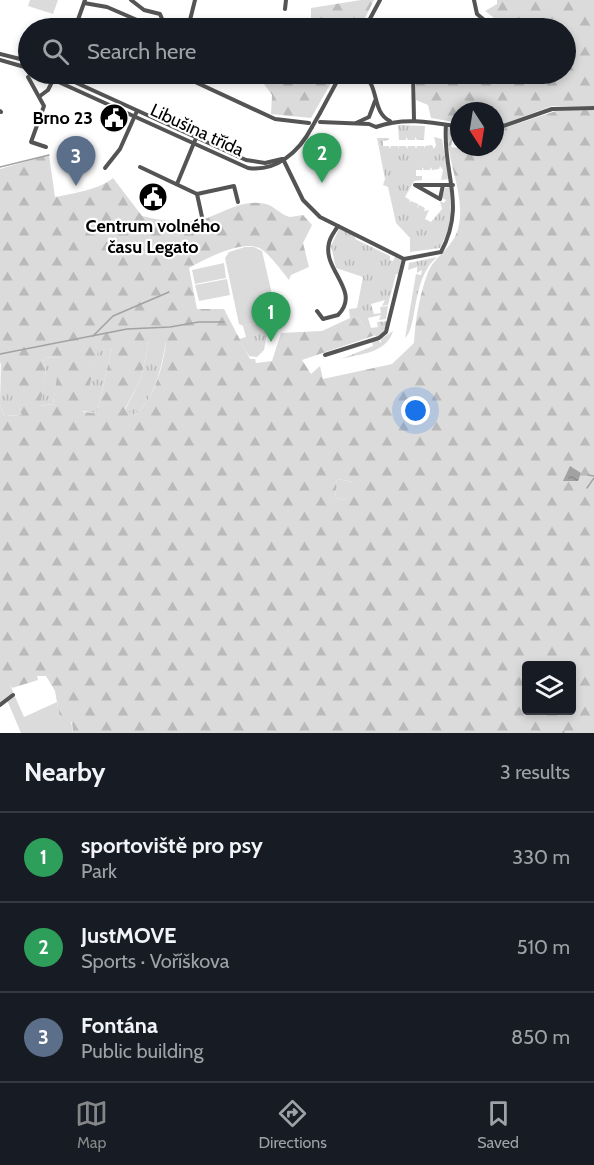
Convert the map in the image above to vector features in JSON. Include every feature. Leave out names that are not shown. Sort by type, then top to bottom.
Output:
[{"type":"street","points":[[131,0],[144,10],[160,14],[161,18]]},
{"type":"street","points":[[190,18],[195,0]]},
{"type":"street","points":[[285,9],[286,0]]},
{"type":"street","points":[[370,18],[380,0]]},
{"type":"street","points":[[474,0],[477,14],[482,18]]},
{"type":"street","points":[[79,18],[85,1],[135,18]]},
{"type":"street","points":[[0,54],[18,58]]},
{"type":"street","points":[[0,60],[18,65]]},
{"type":"street","points":[[32,84],[40,96],[43,111],[32,141],[46,147]]},
{"type":"street","points":[[40,96],[48,90],[51,84]]},
{"type":"street","name":"Libušina třída","points":[[64,84],[248,168],[273,166],[283,159]]},
{"type":"street","name":"Libušina třída","points":[[78,84],[254,162],[283,159]]},
{"type":"street","points":[[200,84],[275,119],[309,123]]},
{"type":"street","points":[[336,84],[301,145],[283,159],[310,208],[338,226],[404,259],[442,250],[452,229],[453,185],[445,146],[446,124]]},
{"type":"street","points":[[372,84],[380,113],[390,121]]},
{"type":"street","points":[[413,84],[414,120]]},
{"type":"street","points":[[355,123],[369,117],[373,112],[375,98]]},
{"type":"street","points":[[504,126],[547,110],[594,108]]},
{"type":"street","points":[[105,168],[120,149],[137,111]]},
{"type":"street","points":[[373,112],[380,113]]},
{"type":"street","points":[[369,117],[370,124]]},
{"type":"street","points":[[382,124],[384,117]]},
{"type":"street","points":[[320,122],[370,124],[376,127],[390,121],[414,120],[450,125]]},
{"type":"street","points":[[177,184],[196,138]]},
{"type":"street","points":[[140,167],[197,194],[234,186],[238,202]]},
{"type":"street","points":[[443,185],[440,199],[415,185],[443,185],[453,185]]},
{"type":"street","points":[[197,194],[202,216]]},
{"type":"street","points":[[317,311],[323,318],[338,315],[346,300],[346,292],[329,252],[328,244],[338,226]]},
{"type":"street","points":[[325,355],[377,339],[387,332],[404,259]]},
{"type":"street","points":[[0,705],[13,695]]},
{"type":"green space","points":[[30,0],[58,0],[53,14],[28,6]]},
{"type":"green space","points":[[374,0],[365,18],[311,18],[311,8]]},
{"type":"green space","points":[[497,0],[594,0],[594,106],[552,106],[504,124],[504,102],[450,102],[450,121],[431,118],[428,105],[416,100],[416,84],[576,84],[576,18],[494,18],[485,11],[497,4]]},
{"type":"green space","points":[[264,84],[330,84],[311,118],[271,114],[272,95]]},
{"type":"green space","points":[[559,110],[594,110],[594,733],[73,733],[72,722],[60,719],[55,691],[46,676],[37,676],[38,680],[12,688],[0,670],[0,404],[4,416],[22,415],[0,362],[0,169],[49,155],[55,197],[94,188],[113,178],[142,216],[166,221],[199,220],[250,203],[266,204],[290,217],[303,215],[312,225],[303,243],[309,267],[291,275],[289,280],[267,254],[257,247],[237,247],[205,259],[189,268],[197,309],[224,309],[250,359],[255,359],[256,363],[272,361],[281,333],[322,331],[350,318],[359,317],[363,326],[376,335],[302,360],[311,374],[320,366],[323,379],[392,364],[414,343],[418,306],[426,278],[431,266],[448,247],[458,229],[460,204],[451,156],[504,156],[504,128]],"holes":[[[149,341],[166,341],[163,360],[152,392],[141,409],[134,415],[125,409],[141,378]],[[112,348],[97,413],[83,412],[98,351]],[[60,357],[53,404],[40,406],[46,372],[43,358]],[[337,479],[353,482],[347,500],[335,498]]]},
{"type":"green space","points":[[398,125],[425,126],[424,140],[417,140],[415,137],[415,140],[408,140],[406,137],[406,140],[399,140]]},
{"type":"green space","points":[[448,128],[450,128],[450,153],[448,140]]},
{"type":"green space","points":[[434,137],[442,139],[449,179],[441,180],[443,170],[440,166],[439,169],[432,170],[431,167],[430,170],[424,170],[422,167],[422,170],[416,170],[416,176],[422,176],[422,180],[414,181],[405,197],[410,200],[409,203],[411,201],[418,204],[417,208],[419,205],[425,208],[424,211],[429,210],[425,219],[431,222],[442,209],[440,201],[444,203],[446,200],[442,198],[445,188],[450,187],[451,224],[440,248],[410,252],[410,238],[396,223],[388,187],[383,185],[385,179],[377,138],[389,138],[383,141],[383,146],[389,146],[390,149],[391,146],[398,146],[398,149],[399,146],[406,146],[407,149],[408,146],[415,146],[416,149],[417,146],[424,146],[425,149],[425,146],[432,145],[434,149],[436,145]]},
{"type":"green space","points":[[340,227],[356,235],[355,239],[390,256],[390,260],[393,261],[396,255],[404,259],[401,275],[396,274],[388,305],[382,306],[385,300],[371,304],[374,314],[381,313],[380,307],[388,306],[386,319],[379,320],[381,315],[368,318],[371,328],[378,327],[377,322],[389,321],[384,332],[377,337],[363,326],[359,317],[350,318],[349,309],[357,308],[363,277],[336,268],[331,246]]},
{"type":"green space","points":[[254,247],[262,251],[277,316],[275,319],[243,326],[239,324],[225,258],[229,252]]},
{"type":"green space","points":[[437,257],[423,277],[412,324],[405,338],[416,274],[421,275],[422,270],[417,273],[417,267],[408,270],[409,263]]},
{"type":"green space","points":[[224,263],[226,278],[195,284],[192,270]]},
{"type":"green space","points":[[227,279],[230,295],[199,301],[195,285]]},
{"type":"green space","points":[[275,319],[278,323],[277,328],[267,333],[264,350],[257,357],[249,356],[239,339],[246,337],[243,326]]},
{"type":"green space","points":[[393,331],[390,338],[379,348],[341,359],[373,346],[372,342],[378,340],[381,343],[381,339]]},
{"type":"green space","points":[[149,341],[166,341],[160,371],[152,392],[141,409],[134,415],[125,410],[141,378]]},
{"type":"green space","points":[[112,348],[97,413],[82,411],[98,350]]},
{"type":"green space","points":[[61,357],[53,404],[39,406],[46,372],[43,358]]},
{"type":"green space","points":[[1,361],[22,415],[4,416],[0,404]]},
{"type":"green space","points":[[337,479],[353,482],[354,487],[347,500],[335,498]]},
{"type":"green space","points":[[0,670],[7,678],[24,717],[57,702],[60,719],[70,715],[73,733],[21,733],[7,700],[0,703]]},
{"type":"water","points":[[570,466],[581,473],[578,481],[563,481]]},
{"type":"waterway","points":[[0,167],[49,155]]},
{"type":"waterway","points":[[93,336],[113,316],[169,292]]},
{"type":"waterway","points":[[0,354],[127,329],[224,322]]},
{"type":"waterway","points":[[588,475],[594,476]]},
{"type":"waterway","points":[[587,488],[594,478]]},
{"type":"place","name":"Brno 23","points":[[114,118]]},
{"type":"place","name":"JustMOVE","points":[[322,183]]},
{"type":"place","name":"Fontána","points":[[76,186]]},
{"type":"place","name":"Centrum volného času Legato","points":[[153,197]]},
{"type":"place","name":"sportoviště pro psy","points":[[271,342]]}]
